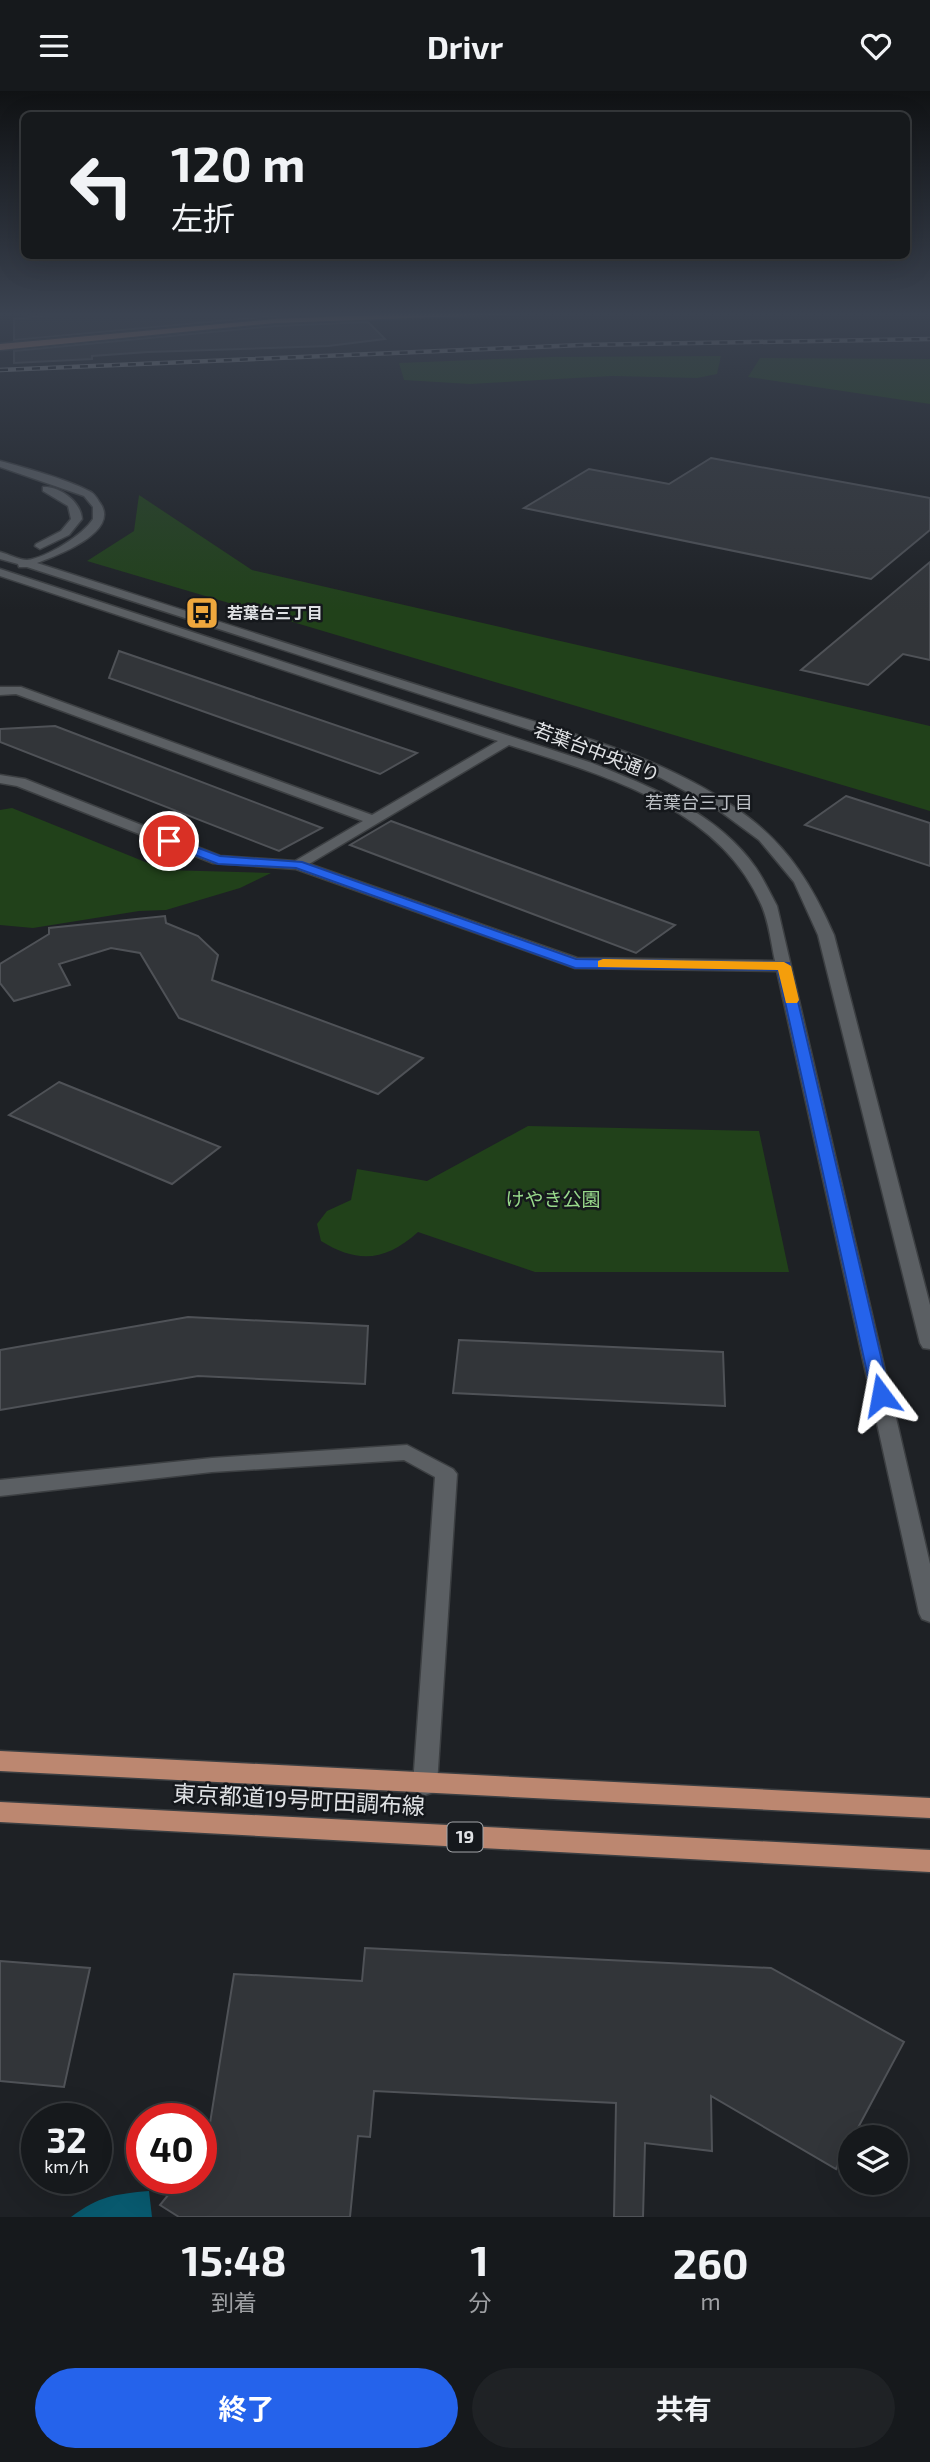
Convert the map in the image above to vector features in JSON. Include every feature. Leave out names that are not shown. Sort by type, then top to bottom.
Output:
[{"type":"main road","name":"東京都道19号町田調布線","points":[[0,1761],[425,1785],[930,1808]]},
{"type":"main road","name":"東京都道19号町田調布線","points":[[0,1812],[930,1861]]},
{"type":"street","points":[[0,464],[63,483],[88,494],[98,503],[98,523],[88,534],[27,563]]},
{"type":"street","points":[[0,474],[67,498],[78,514],[76,523],[67,532],[2,566]]},
{"type":"street","name":"若葉台中央通り","points":[[2,566],[27,563],[613,752],[697,790],[760,834],[790,864],[802,883],[826,935],[930,1343]]},
{"type":"street","name":"若葉台中央通り","points":[[2,566],[587,766],[649,790],[721,839],[749,869],[770,906],[930,1613]]},
{"type":"street","points":[[0,691],[17,690],[371,819]]},
{"type":"street","points":[[298,865],[371,819],[508,740]]},
{"type":"street","points":[[0,779],[20,782],[218,860],[298,865],[575,963],[784,966]]},
{"type":"street","points":[[0,1488],[212,1465],[407,1453],[446,1473],[425,1785]]},
{"type":"green space","points":[[139,495],[252,570],[930,726],[930,811],[87,561],[134,531]]},
{"type":"green space","points":[[12,808],[165,870],[271,873],[240,888],[166,910],[139,911],[33,928],[0,925],[0,810]]},
{"type":"green space","name":"けやき公園","points":[[528,1126],[759,1131],[789,1272],[535,1272],[418,1232],[395,1249],[371,1256],[347,1253],[321,1241],[317,1224],[327,1211],[351,1200],[357,1169],[427,1181]]},
{"type":"water","points":[[126,2193],[149,2194],[152,2217],[71,2217],[108,2197]]},
{"type":"building","points":[[711,458],[930,498],[930,530],[871,579],[524,508],[589,469],[669,484]]},
{"type":"building","points":[[930,562],[930,660],[903,654],[868,685],[801,670]]},
{"type":"building","points":[[119,651],[417,753],[380,774],[109,678]]},
{"type":"building","points":[[55,726],[322,828],[279,851],[0,742],[0,729]]},
{"type":"building","points":[[846,796],[930,823],[930,866],[805,825]]},
{"type":"building","points":[[391,821],[675,925],[636,953],[350,845]]},
{"type":"building","points":[[165,916],[166,923],[198,936],[218,955],[212,980],[423,1058],[378,1094],[179,1018],[140,953],[111,948],[59,964],[70,985],[14,1001],[0,983],[0,964],[49,934],[49,928]]},
{"type":"building","points":[[59,1082],[220,1147],[172,1184],[9,1115]]},
{"type":"building","points":[[188,1317],[368,1326],[365,1384],[198,1376],[0,1410],[0,1350]]},
{"type":"building","points":[[459,1340],[723,1352],[725,1406],[453,1393]]},
{"type":"building","points":[[365,1948],[771,1968],[904,2042],[859,2125],[838,2125],[836,2169],[711,2096],[712,2151],[645,2143],[643,2217],[614,2217],[616,2103],[374,2091],[370,2137],[358,2136],[350,2217],[179,2217],[160,2205],[169,2194],[217,2194],[217,2103],[213,2103],[234,1974],[362,1981]]},
{"type":"building","points":[[0,1961],[90,1968],[64,2087],[0,2081]]},
{"type":"slow traffic","points":[[603,964],[784,966],[792,1000]]},
{"type":"place","name":"若葉台三丁目","points":[[202,613]]},
{"type":"district","name":"若葉台三丁目","points":[[699,803]]},
{"type":"route","points":[[169,841],[218,860],[298,865],[575,963],[784,966],[881,1395]]}]
